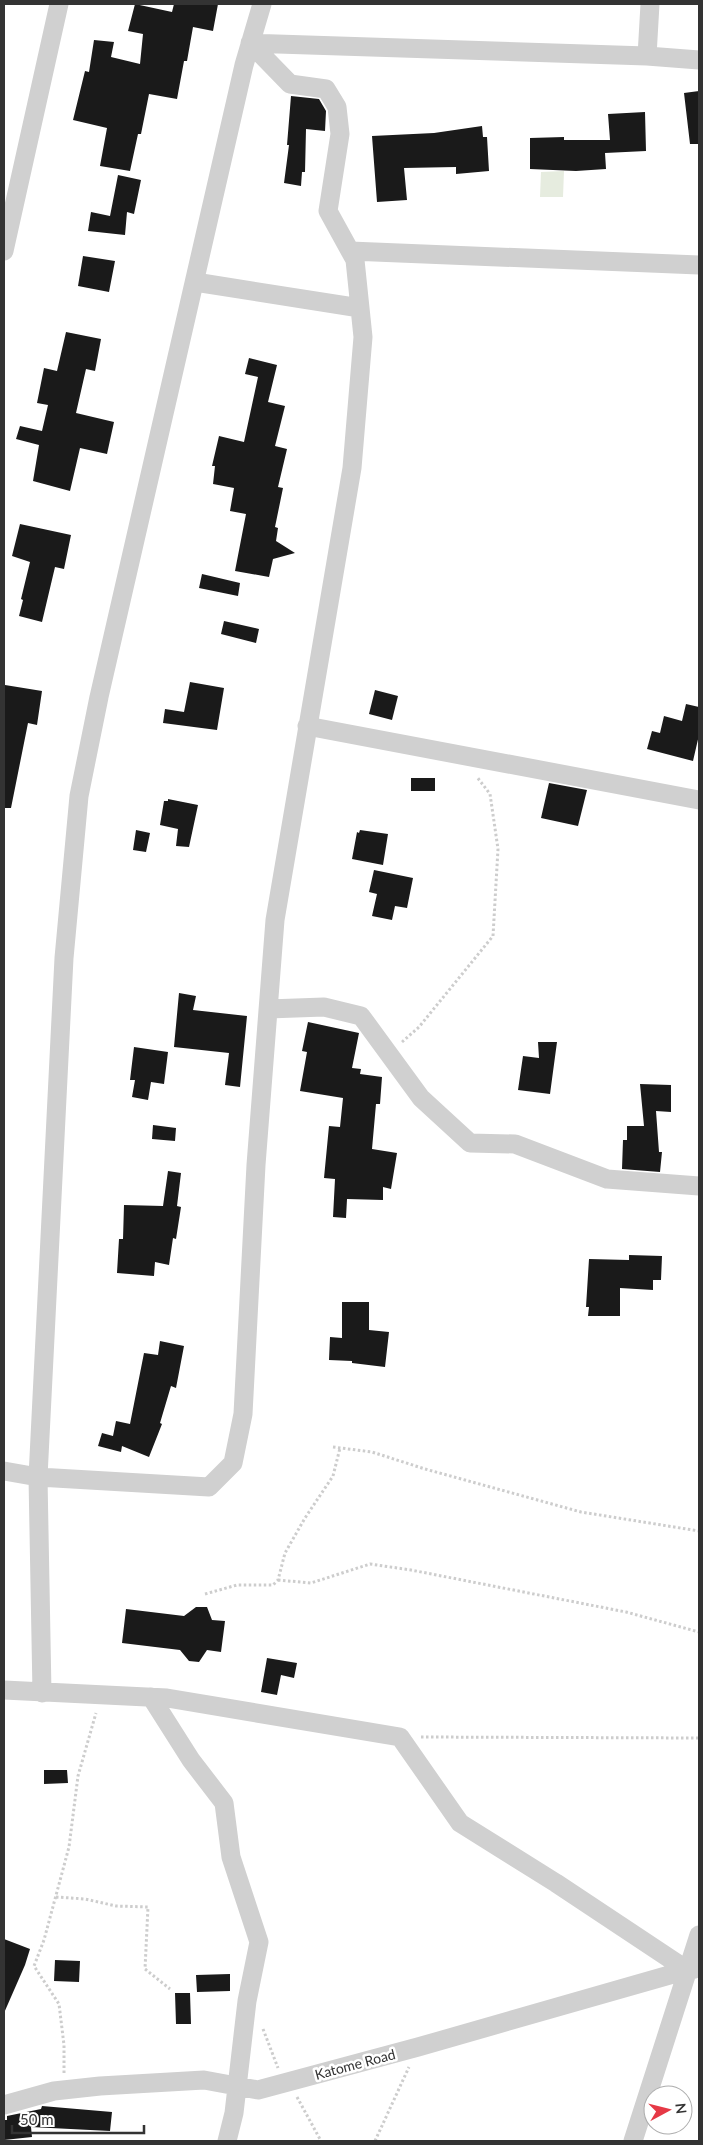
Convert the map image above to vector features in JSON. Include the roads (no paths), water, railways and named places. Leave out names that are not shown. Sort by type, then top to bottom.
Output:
[{"type":"street","points":[[4,251],[60,4]]},
{"type":"street","points":[[42,1692],[38,1477],[64,958],[79,796],[100,693],[250,43],[262,4]]},
{"type":"street","points":[[647,56],[650,4]]},
{"type":"street","points":[[250,43],[647,56],[699,60]]},
{"type":"street","points":[[4,1471],[38,1477],[209,1487],[233,1463],[243,1414],[256,1166],[275,920],[352,468],[363,337],[355,260],[328,211],[340,134],[337,107],[326,89],[290,84],[250,43]]},
{"type":"street","points":[[350,250],[699,265]]},
{"type":"street","points":[[195,282],[360,308]]},
{"type":"street","points":[[308,726],[699,800]]},
{"type":"street","points":[[268,1009],[324,1007],[361,1016],[422,1098],[470,1143],[515,1144],[607,1179],[699,1186]]},
{"type":"street","points":[[4,1690],[176,1699],[400,1737],[460,1823],[693,1970]]},
{"type":"street","points":[[151,1697],[191,1760],[224,1803],[231,1858],[259,1942],[247,2001],[238,2086],[227,2141]]},
{"type":"street","points":[[633,2141],[693,1970],[699,1935]]},
{"type":"street","name":"Katome Road","points":[[4,2104],[64,2090],[204,2080],[258,2090],[418,2048],[693,1970]]}]
